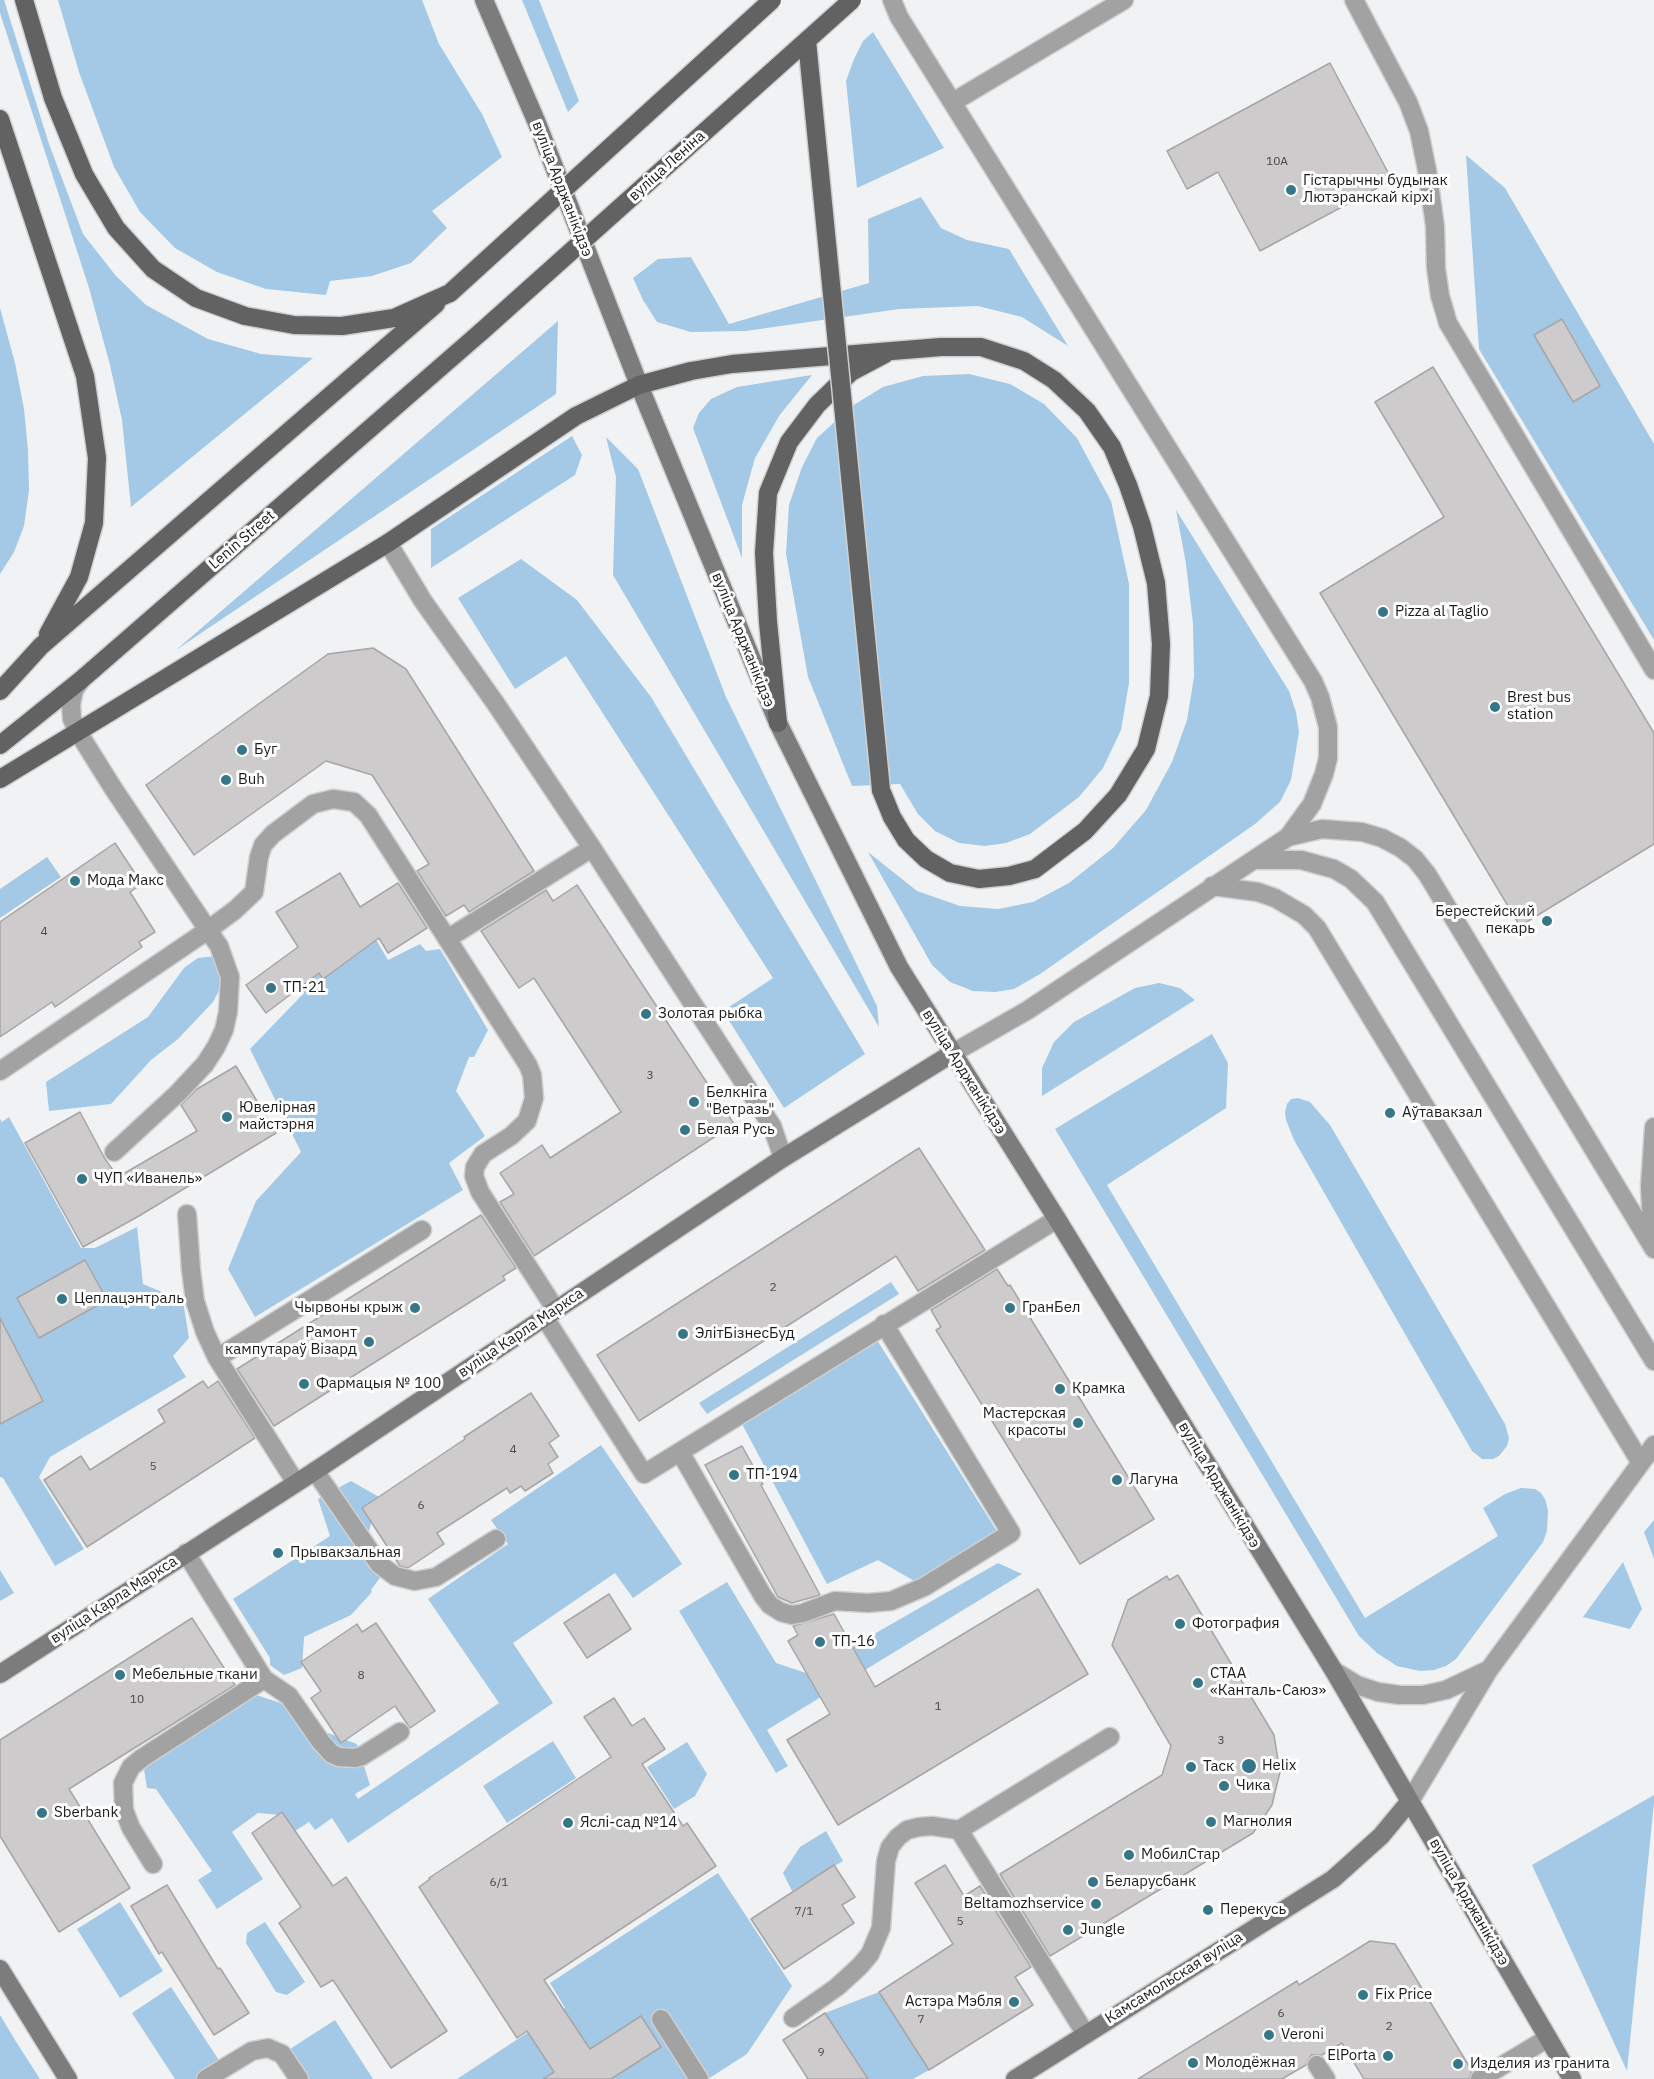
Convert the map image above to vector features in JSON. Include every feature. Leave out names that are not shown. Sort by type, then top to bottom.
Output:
[{"type":"main road","points":[[24,0],[54,98],[84,174],[117,228],[153,269],[196,298],[245,316],[294,325],[342,326],[394,318],[450,293]]},
{"type":"main road","name":"вуліца Арджанікідзэ","points":[[484,0],[537,123],[639,385],[778,723],[899,967],[1057,1219],[1334,1671],[1572,2079]]},
{"type":"main road","points":[[0,691],[41,646],[450,293],[772,0]]},
{"type":"main road","name":"вуліца Леніна","points":[[481,332],[852,0]]},
{"type":"main road","points":[[0,779],[388,543],[576,416],[639,385],[691,371],[732,364],[891,350],[981,347],[1024,361],[1054,381],[1087,411],[1112,447],[1128,485],[1142,525],[1156,583],[1161,644],[1159,696],[1146,749],[1118,795],[1085,831],[1035,869],[1009,876],[980,879],[950,873],[926,859],[906,840],[892,818],[881,790],[807,41]]},
{"type":"main road","points":[[0,119],[85,376],[97,458],[94,523],[79,577],[41,646]]},
{"type":"main road","name":"Lenin Street","points":[[0,745],[81,680],[481,332]]},
{"type":"main road","points":[[778,723],[764,553],[768,493],[789,442],[817,405],[851,372],[891,350]]},
{"type":"main road","name":"вуліца Карла Маркса","points":[[0,1674],[315,1471],[783,1158],[953,1053]]},
{"type":"main road","name":"Камсамольская вуліца","points":[[1015,2079],[1333,1879],[1381,1836],[1410,1801]]},
{"type":"main road","points":[[0,1969],[68,2079]]},
{"type":"street","points":[[953,102],[1124,0]]},
{"type":"street","points":[[1354,0],[1408,102],[1419,131],[1435,226],[1436,268],[1440,297],[1448,323],[1654,670]]},
{"type":"street","points":[[893,6],[1313,681],[1328,727],[1328,758],[1324,774],[1312,804],[1288,837],[1028,1010],[953,1053]]},
{"type":"street","points":[[388,543],[423,601],[496,704],[592,848],[772,1126],[783,1158]]},
{"type":"street","points":[[81,680],[74,690],[71,705],[72,719],[78,732],[219,946],[230,977],[228,1012],[216,1047],[192,1079],[114,1152]]},
{"type":"street","points":[[0,1071],[235,910],[254,892],[259,857],[263,845],[273,834],[314,804],[344,799],[354,802],[368,815],[528,1065],[532,1075],[534,1098],[527,1121],[511,1136],[483,1154],[475,1167],[474,1176],[480,1192],[644,1474],[1057,1219]]},
{"type":"street","points":[[1288,837],[1322,830],[1362,832],[1391,843],[1415,859],[1427,874],[1653,1248]]},
{"type":"street","points":[[447,939],[592,848]]},
{"type":"street","points":[[1254,860],[1301,860],[1334,869],[1364,889],[1375,902],[1654,1361]]},
{"type":"street","points":[[1212,886],[1258,892],[1275,898],[1304,915],[1317,928],[1641,1463]]},
{"type":"street","points":[[1653,1248],[1650,1186],[1654,1127]]},
{"type":"street","points":[[187,1214],[195,1302],[205,1332],[217,1358],[296,1483]]},
{"type":"street","points":[[217,1358],[422,1230]]},
{"type":"street","points":[[680,1452],[763,1596],[770,1605],[781,1612],[803,1613],[835,1601],[868,1603],[891,1601],[924,1587],[1011,1533],[884,1324]]},
{"type":"street","points":[[1410,1801],[1488,1671],[1654,1445]]},
{"type":"street","points":[[315,1471],[379,1564],[395,1576],[415,1581],[436,1577],[496,1539]]},
{"type":"street","points":[[186,1553],[264,1678],[289,1696],[332,1754],[339,1757],[362,1756],[400,1732]]},
{"type":"street","points":[[1334,1671],[1378,1692],[1423,1695],[1446,1690],[1488,1671]]},
{"type":"street","points":[[153,1864],[131,1828],[124,1810],[123,1783],[130,1767],[264,1678]]},
{"type":"street","points":[[793,2018],[837,1987],[870,1954],[881,1928],[886,1861],[890,1847],[898,1837],[907,1830],[919,1827],[932,1826],[959,1830],[1110,1737]]},
{"type":"street","points":[[959,1830],[1085,2033]]},
{"type":"street","points":[[661,2019],[699,2079]]},
{"type":"street","points":[[1480,2079],[1548,2037]]},
{"type":"street","points":[[206,2079],[252,2051],[268,2048],[282,2054],[299,2079]]},
{"type":"shaded area","points":[[0,0],[4,0],[49,144],[83,234],[116,276],[146,305],[208,339],[261,354],[313,358],[131,507],[122,420],[110,365],[89,288],[0,13]]},
{"type":"shaded area","points":[[58,0],[422,0],[439,44],[482,114],[502,157],[432,211],[447,228],[411,263],[372,276],[330,281],[326,295],[266,289],[217,272],[175,248],[140,212],[114,167],[79,72]]},
{"type":"shaded area","points":[[522,0],[539,0],[579,101],[568,112]]},
{"type":"shaded area","points":[[873,32],[944,148],[857,188],[846,81],[863,41]]},
{"type":"shaded area","points":[[1466,155],[1505,188],[1654,444],[1654,640],[1479,349]]},
{"type":"shaded area","points":[[921,197],[941,228],[967,240],[1009,249],[1068,346],[1022,317],[978,306],[899,309],[746,331],[691,332],[657,322],[633,278],[658,259],[691,257],[729,324],[869,283],[868,219]]},
{"type":"shaded area","points":[[0,308],[15,363],[24,409],[29,490],[24,526],[14,552],[0,574]]},
{"type":"shaded area","points":[[558,321],[556,394],[176,650]]},
{"type":"shaded area","points":[[969,374],[1010,384],[1044,404],[1077,438],[1111,501],[1129,584],[1129,683],[1121,730],[1103,768],[1079,797],[1030,834],[1006,843],[985,846],[959,843],[935,831],[918,814],[900,784],[852,786],[808,677],[786,554],[789,505],[802,467],[817,438],[852,406],[883,387],[923,376]]},
{"type":"shaded area","points":[[812,375],[779,416],[755,458],[742,505],[742,558],[693,428],[699,413],[711,399],[737,387]]},
{"type":"shaded area","points":[[572,436],[582,455],[575,475],[431,568],[431,529]]},
{"type":"shaded area","points":[[606,437],[638,469],[726,697],[877,1006],[879,1027],[613,575],[616,477]]},
{"type":"shaded area","points":[[1176,510],[1289,691],[1296,712],[1299,732],[1291,780],[1280,802],[1255,824],[1040,974],[1014,989],[995,992],[973,991],[950,982],[932,965],[868,852],[917,891],[960,906],[998,909],[1033,902],[1069,883],[1113,848],[1146,810],[1172,762],[1187,720],[1194,677],[1193,624],[1186,564]]},
{"type":"shaded area","points":[[521,559],[577,600],[651,697],[865,1054],[784,1108],[723,1011],[773,978],[566,656],[515,689],[458,598]]},
{"type":"shaded area","points":[[47,857],[61,877],[0,918],[0,889]]},
{"type":"shaded area","points":[[361,914],[388,960],[420,944],[426,951],[440,949],[488,1030],[474,1057],[469,1057],[456,1091],[485,1136],[449,1163],[463,1190],[255,1317],[228,1269],[256,1201],[301,1152],[250,1049],[304,993],[286,963]]},
{"type":"shaded area","points":[[216,956],[224,970],[222,985],[213,1002],[178,1039],[151,1060],[111,1104],[49,1111],[46,1082],[148,1017],[184,968],[198,958]]},
{"type":"shaded area","points":[[1159,983],[1180,988],[1195,1000],[1042,1096],[1042,1068],[1054,1042],[1074,1022],[1135,988]]},
{"type":"shaded area","points":[[1212,1034],[1228,1063],[1226,1108],[1107,1185],[1365,1618],[1498,1536],[1483,1508],[1505,1494],[1521,1488],[1535,1489],[1541,1493],[1548,1511],[1547,1531],[1543,1542],[1456,1659],[1446,1666],[1420,1671],[1397,1666],[1377,1653],[1359,1636],[1055,1129]]},
{"type":"shaded area","points":[[1298,1098],[1310,1102],[1330,1125],[1505,1424],[1509,1438],[1507,1446],[1499,1456],[1493,1459],[1482,1459],[1472,1451],[1294,1140],[1285,1112],[1291,1099]]},
{"type":"shaded area","points":[[9,1117],[81,1248],[95,1248],[137,1227],[143,1284],[183,1301],[189,1338],[173,1356],[186,1377],[50,1457],[39,1477],[84,1549],[55,1566],[3,1478],[0,1477],[0,1119],[2,1122]]},
{"type":"shaded area","points":[[891,1282],[899,1294],[707,1414],[699,1403]]},
{"type":"shaded area","points":[[877,1340],[998,1533],[916,1582],[878,1560],[827,1584],[742,1424]]},
{"type":"shaded area","points":[[601,1445],[682,1564],[633,1598],[615,1573],[513,1643],[553,1703],[348,1843],[332,1818],[315,1830],[309,1822],[295,1831],[281,1815],[258,1813],[232,1832],[263,1879],[217,1909],[198,1880],[212,1871],[156,1789],[147,1788],[142,1757],[256,1695],[296,1708],[319,1742],[328,1733],[357,1744],[370,1785],[355,1794],[358,1799],[499,1703],[428,1599],[508,1544],[491,1520]]},
{"type":"shaded area","points":[[351,1481],[379,1497],[369,1531],[387,1568],[371,1590],[372,1592],[351,1615],[304,1637],[302,1668],[284,1675],[270,1665],[270,1658],[233,1599],[330,1536],[318,1499]]},
{"type":"shaded area","points":[[1654,1520],[1654,1559],[1644,1532]]},
{"type":"shaded area","points":[[1623,1562],[1642,1609],[1630,1629],[1583,1617]]},
{"type":"shaded area","points":[[998,1563],[1022,1574],[767,1730],[788,1766],[776,1773],[679,1611],[727,1582],[776,1663],[806,1673]]},
{"type":"shaded area","points":[[0,1570],[14,1593],[0,1601]]},
{"type":"shaded area","points":[[553,1741],[576,1778],[507,1823],[483,1786]]},
{"type":"shaded area","points":[[687,1742],[707,1774],[695,1796],[674,1809],[647,1767]]},
{"type":"shaded area","points":[[1654,1795],[1654,1802],[1627,2071],[1532,1865]]},
{"type":"shaded area","points":[[826,1831],[843,1861],[792,1891],[783,1873],[800,1847]]},
{"type":"shaded area","points":[[718,1873],[792,1986],[747,2054],[708,2079],[457,2079],[565,2008],[550,1983]]},
{"type":"shaded area","points":[[120,1902],[163,1971],[120,1998],[77,1929]]},
{"type":"shaded area","points":[[265,1922],[305,1982],[287,1995],[276,1992],[246,1943],[247,1933]]},
{"type":"shaded area","points":[[171,1987],[224,2068],[207,2079],[175,2079],[132,2013]]},
{"type":"shaded area","points":[[879,1992],[929,2070],[913,2079],[868,2079],[825,2013]]},
{"type":"shaded area","points":[[0,2015],[15,2040],[40,2079],[0,2079]]},
{"type":"shaded area","points":[[335,2020],[373,2079],[310,2079],[290,2049]]},
{"type":"building","points":[[1330,63],[1392,180],[1260,251],[1218,172],[1187,189],[1167,151]]},
{"type":"building","points":[[1562,319],[1600,386],[1573,402],[1534,335]]},
{"type":"building","points":[[1433,367],[1654,733],[1654,844],[1520,926],[1320,593],[1444,517],[1375,402]]},
{"type":"building","name":"Buh","points":[[373,648],[406,669],[534,871],[469,912],[464,905],[446,916],[417,871],[429,864],[372,775],[326,761],[194,855],[146,785],[328,654]]},
{"type":"building","points":[[115,843],[142,884],[130,892],[155,932],[139,942],[142,947],[55,1007],[52,1002],[0,1037],[0,922]]},
{"type":"building","points":[[340,873],[360,907],[398,883],[427,928],[388,953],[379,938],[323,979],[319,973],[266,1013],[246,985],[298,947],[276,912]]},
{"type":"building","points":[[577,885],[734,1124],[534,1256],[500,1202],[514,1194],[500,1173],[542,1145],[550,1158],[621,1112],[534,978],[519,988],[481,931],[546,890],[553,901]]},
{"type":"building","points":[[236,1066],[276,1133],[83,1247],[25,1143],[80,1112],[105,1159],[118,1177],[197,1131],[181,1105],[197,1089]]},
{"type":"building","points":[[919,1148],[985,1250],[918,1291],[896,1256],[639,1421],[597,1355]]},
{"type":"building","points":[[481,1215],[516,1268],[503,1276],[505,1280],[274,1426],[237,1369]]},
{"type":"building","name":"Цеплацэнтраль","points":[[85,1260],[107,1300],[39,1338],[17,1298]]},
{"type":"building","points":[[997,1269],[1008,1286],[1010,1285],[1154,1519],[1080,1564],[936,1330],[941,1327],[931,1310]]},
{"type":"building","points":[[0,1318],[43,1401],[0,1424]]},
{"type":"building","points":[[203,1381],[208,1388],[218,1381],[255,1438],[87,1547],[44,1480],[81,1456],[90,1470],[165,1422],[158,1410]]},
{"type":"building","points":[[531,1393],[559,1436],[549,1443],[558,1457],[548,1464],[553,1473],[525,1491],[521,1486],[510,1493],[507,1488],[437,1533],[444,1544],[408,1568],[400,1566],[362,1508]]},
{"type":"building","points":[[742,1446],[820,1595],[792,1603],[778,1597],[705,1465]]},
{"type":"building","points":[[1178,1575],[1274,1735],[1280,1772],[1272,1805],[1253,1833],[1050,1956],[1000,1874],[1162,1775],[1171,1746],[1112,1645],[1128,1600],[1167,1576],[1169,1580]]},
{"type":"building","points":[[1038,1589],[1088,1674],[838,1825],[787,1740],[830,1714],[788,1641],[798,1635],[793,1626],[834,1614],[875,1687]]},
{"type":"building","points":[[609,1594],[631,1629],[587,1658],[564,1623]]},
{"type":"building","points":[[192,1618],[235,1685],[69,1789],[130,1888],[59,1932],[0,1836],[0,1740]]},
{"type":"building","points":[[376,1623],[435,1711],[410,1728],[395,1706],[341,1743],[311,1698],[321,1691],[301,1662],[357,1624],[362,1632]]},
{"type":"building","points":[[614,1698],[632,1726],[644,1718],[665,1749],[642,1764],[683,1826],[687,1823],[716,1866],[544,1980],[590,2049],[641,2016],[661,2047],[611,2079],[543,2079],[554,2072],[527,2031],[517,2038],[419,1887],[429,1878],[611,1757],[584,1717]]},
{"type":"building","points":[[282,1812],[333,1886],[346,1877],[447,2031],[391,2068],[333,1980],[321,1987],[279,1923],[301,1907],[252,1833]]},
{"type":"building","points":[[834,1865],[855,1897],[842,1905],[854,1923],[784,1969],[751,1919]]},
{"type":"building","points":[[945,1865],[964,1896],[980,1886],[1031,1967],[1015,1977],[1033,2005],[929,2070],[879,1992],[953,1944],[915,1883]]},
{"type":"building","points":[[167,1885],[218,1969],[220,1968],[249,2013],[214,2035],[162,1952],[159,1954],[131,1906]]},
{"type":"building","points":[[1370,1941],[1395,1944],[1472,2071],[1469,2079],[1364,2079],[1342,2043],[1322,2055],[1311,2055],[1306,2065],[1282,2079],[1138,2079],[1297,1981],[1299,1985]]},
{"type":"building","points":[[825,2013],[868,2079],[808,2079],[783,2040]]},
{"type":"place","name":"Гістарычны будынак Лютэранскай кірхі","points":[[1291,190]]},
{"type":"place","name":"Pizza al Taglio","points":[[1383,612]]},
{"type":"place","name":"Brest bus station","points":[[1495,707]]},
{"type":"place","name":"Буг","points":[[242,750]]},
{"type":"place","name":"Buh","points":[[226,780]]},
{"type":"place","name":"Мода Макс","points":[[75,881]]},
{"type":"place","name":"Берестейский пекарь","points":[[1547,921]]},
{"type":"place","name":"ТП-21","points":[[271,988]]},
{"type":"place","name":"Золотая рыбка","points":[[646,1014]]},
{"type":"place","name":"Белкніга \"Ветразь\"","points":[[694,1102]]},
{"type":"place","name":"Аўтавакзал","points":[[1390,1113]]},
{"type":"place","name":"Ювелірная майстэрня","points":[[227,1117]]},
{"type":"place","name":"Белая Русь","points":[[685,1130]]},
{"type":"place","name":"ЧУП «Иванель»","points":[[82,1179]]},
{"type":"place","name":"Цеплацэнтраль","points":[[62,1299]]},
{"type":"place","name":"Чырвоны крыж","points":[[415,1308]]},
{"type":"place","name":"ГранБел","points":[[1010,1308]]},
{"type":"place","name":"ЭлітБізнесБуд","points":[[683,1334]]},
{"type":"place","name":"Рамонт кампутараў Візард","points":[[369,1342]]},
{"type":"place","name":"Фармацыя № 100","points":[[304,1384]]},
{"type":"place","name":"Крамка","points":[[1060,1389]]},
{"type":"place","name":"Мастерская красоты","points":[[1078,1423]]},
{"type":"place","name":"ТП-194","points":[[734,1475]]},
{"type":"place","name":"Лагуна","points":[[1117,1480]]},
{"type":"place","name":"Прывакзальная","points":[[278,1553]]},
{"type":"place","name":"Фотография","points":[[1180,1624]]},
{"type":"place","name":"ТП-16","points":[[820,1642]]},
{"type":"place","name":"Мебельные ткани","points":[[120,1675]]},
{"type":"place","name":"СТАА «Канталь-Саюз»","points":[[1198,1683]]},
{"type":"place","name":"Helix","points":[[1249,1766]]},
{"type":"place","name":"Таск","points":[[1191,1767]]},
{"type":"place","name":"Чика","points":[[1224,1786]]},
{"type":"place","name":"Sberbank","points":[[42,1813]]},
{"type":"place","name":"Магнолия","points":[[1211,1822]]},
{"type":"place","name":"Яслі-сад №14","points":[[568,1823]]},
{"type":"place","name":"МобилСтар","points":[[1129,1855]]},
{"type":"place","name":"Беларусбанк","points":[[1093,1882]]},
{"type":"place","name":"Beltamozhservice","points":[[1096,1904]]},
{"type":"place","name":"Перекусь","points":[[1208,1910]]},
{"type":"place","name":"Jungle","points":[[1068,1930]]},
{"type":"place","name":"Fix Price","points":[[1363,1995]]},
{"type":"place","name":"Астэра Мэбля","points":[[1014,2002]]},
{"type":"place","name":"Veroni","points":[[1269,2035]]},
{"type":"place","name":"ElPorta","points":[[1388,2056]]},
{"type":"place","name":"Молодёжная","points":[[1193,2063]]},
{"type":"place","name":"Изделия из гранита","points":[[1458,2064]]}]
